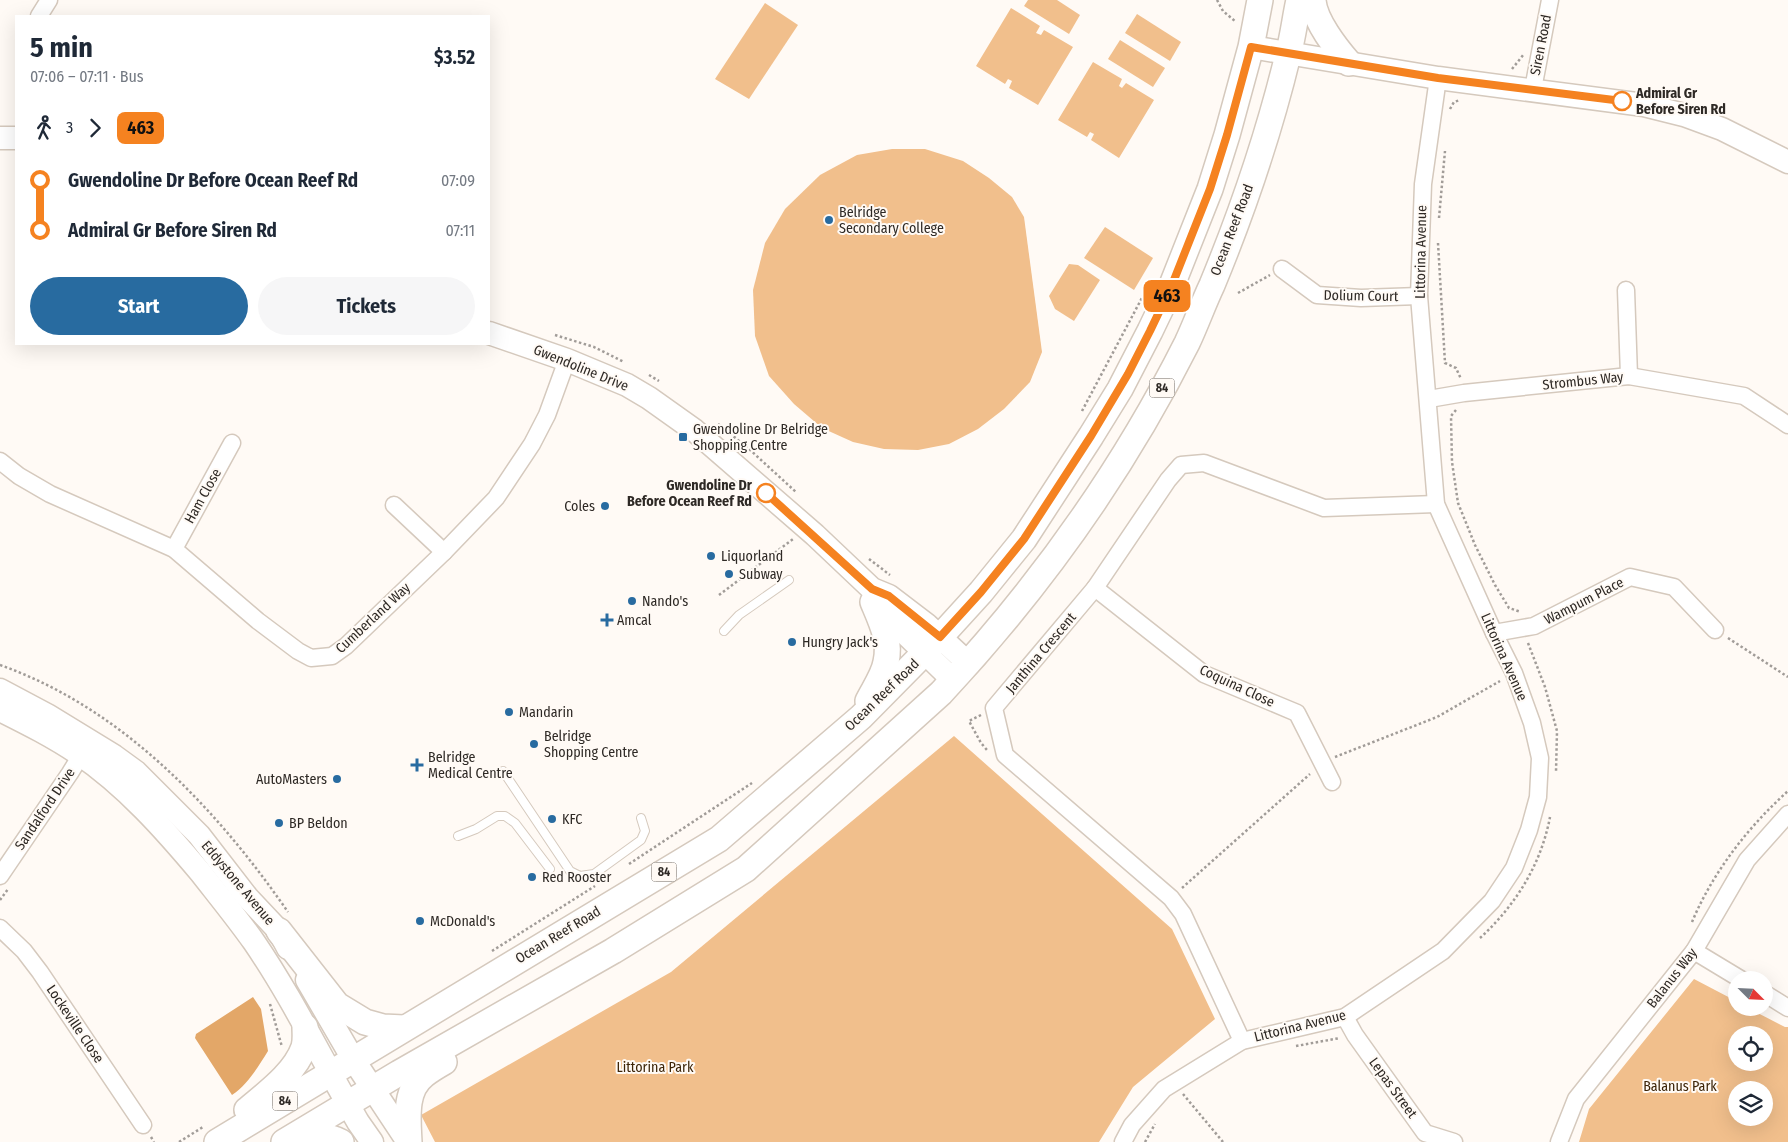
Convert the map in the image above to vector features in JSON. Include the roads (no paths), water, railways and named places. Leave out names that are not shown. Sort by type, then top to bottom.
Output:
[{"type":"main road","name":"Ocean Reef Road","points":[[217,1142],[719,839],[861,717],[933,645],[981,592],[1024,539],[1091,436],[1133,364],[1172,285],[1210,189],[1251,47],[1260,0]]},
{"type":"main road","name":"Ocean Reef Road","points":[[286,1141],[400,1072],[613,951],[746,869],[941,693],[961,672],[1053,562],[1126,453],[1187,342],[1228,246],[1262,150],[1289,53],[1299,0]]},
{"type":"main road","points":[[1313,0],[1314,9],[1318,17],[1336,48],[1349,64]]},
{"type":"main road","points":[[1251,47],[1438,78],[1644,104],[1684,115],[1722,129],[1787,158]]},
{"type":"main road","points":[[0,138],[15,138]]},
{"type":"main road","name":"Gwendoline Drive","points":[[490,333],[567,360],[627,385],[694,430],[815,536],[873,596],[933,645],[961,672]]},
{"type":"main road","points":[[861,717],[886,663],[888,649],[884,628],[873,596]]},
{"type":"main road","name":"Eddystone Avenue","points":[[0,690],[47,715],[85,748],[157,823],[231,910],[255,943],[372,1142]]},
{"type":"main road","name":"Eddystone Avenue","points":[[0,710],[40,730],[85,748],[136,772],[199,835],[247,897],[279,931],[353,1059],[408,1142]]},
{"type":"main road","points":[[247,897],[243,910],[244,916],[255,943]]},
{"type":"main road","points":[[279,931],[337,1005],[365,1022],[384,1027],[404,1028]]},
{"type":"main road","points":[[408,1142],[409,1098],[418,1080],[424,1074],[550,1000],[613,951]]},
{"type":"main road","points":[[205,1142],[268,1093],[288,1071],[298,1059],[303,1048],[305,1027]]},
{"type":"main road","points":[[286,1141],[311,1136],[327,1136],[341,1142]]},
{"type":"street","points":[[40,15],[49,0]]},
{"type":"street","name":"Siren Road","points":[[1533,89],[1550,0]]},
{"type":"street","name":"Littorina Avenue","points":[[1123,1142],[1132,1125],[1164,1090],[1242,1041],[1345,1018],[1443,951],[1492,901],[1514,868],[1529,830],[1538,797],[1540,758],[1532,723],[1514,673],[1436,504],[1429,399],[1419,296],[1423,184],[1438,78]]},
{"type":"street","name":"Dolium Court","points":[[1282,269],[1317,295],[1361,298],[1419,296]]},
{"type":"street","points":[[1626,290],[1629,376]]},
{"type":"street","name":"Cumberland Way","points":[[0,462],[19,476],[50,494],[174,549],[258,621],[298,651],[310,658],[332,656],[346,646],[444,552],[496,498],[519,464],[547,415],[567,360]]},
{"type":"street","name":"Strombus Way","points":[[1429,399],[1464,393],[1629,376],[1744,396],[1788,425]]},
{"type":"street","name":"Ham Close","points":[[174,549],[232,443]]},
{"type":"street","name":"Janthina Crescent","points":[[1242,1041],[1183,914],[1170,898],[1005,755],[994,708],[1095,588],[1180,465],[1204,463],[1324,508],[1436,504]]},
{"type":"street","points":[[394,505],[444,552]]},
{"type":"street","name":"Wampum Place","points":[[1494,633],[1534,626],[1630,577],[1674,587],[1715,630]]},
{"type":"street","name":"Coquina Close","points":[[1095,588],[1204,674],[1297,713],[1332,782]]},
{"type":"street","name":"Sandalford Drive","points":[[0,876],[85,748]]},
{"type":"street","name":"Balanus Way","points":[[1559,1142],[1576,1099],[1694,951],[1747,860],[1788,814]]},
{"type":"street","name":"Lockeville Close","points":[[0,928],[24,951],[40,972],[143,1125]]},
{"type":"street","points":[[1694,951],[1728,972]]},
{"type":"street","points":[[1773,999],[1788,1008]]},
{"type":"street","name":"Lepas Street","points":[[1345,1018],[1420,1137],[1454,1142]]},
{"type":"lane","points":[[724,631],[739,616],[788,580]]},
{"type":"lane","points":[[503,771],[570,871],[580,876],[594,874],[641,840],[645,831],[641,818]]},
{"type":"lane","points":[[458,836],[476,829],[497,816],[506,816],[515,822],[550,869]]},
{"type":"place","name":"Admiral Gr Before Siren Rd","points":[[1622,101]]},
{"type":"place","name":"Belridge Secondary College","points":[[829,220]]},
{"type":"place","name":"Gwendoline Dr Belridge Shopping Centre","points":[[683,437]]},
{"type":"place","name":"Gwendoline Dr Before Ocean Reef Rd","points":[[766,493]]},
{"type":"place","name":"Coles","points":[[605,506]]},
{"type":"place","name":"Liquorland","points":[[711,556]]},
{"type":"place","name":"Subway","points":[[729,574]]},
{"type":"place","name":"Nando's","points":[[632,601]]},
{"type":"place","name":"Amcal","points":[[607,620]]},
{"type":"place","name":"Hungry Jack's","points":[[792,642]]},
{"type":"place","name":"Mandarin","points":[[509,712]]},
{"type":"place","name":"Belridge Shopping Centre","points":[[534,744]]},
{"type":"place","name":"Belridge Medical Centre","points":[[417,765]]},
{"type":"place","name":"AutoMasters","points":[[337,779]]},
{"type":"place","name":"KFC","points":[[552,819]]},
{"type":"place","name":"BP Beldon","points":[[279,823]]},
{"type":"place","name":"Red Rooster","points":[[532,877]]},
{"type":"place","name":"McDonald's","points":[[420,921]]},
{"type":"park label","name":"Littorina Park","points":[[655,1067]]},
{"type":"park label","name":"Balanus Park","points":[[1680,1086]]}]
